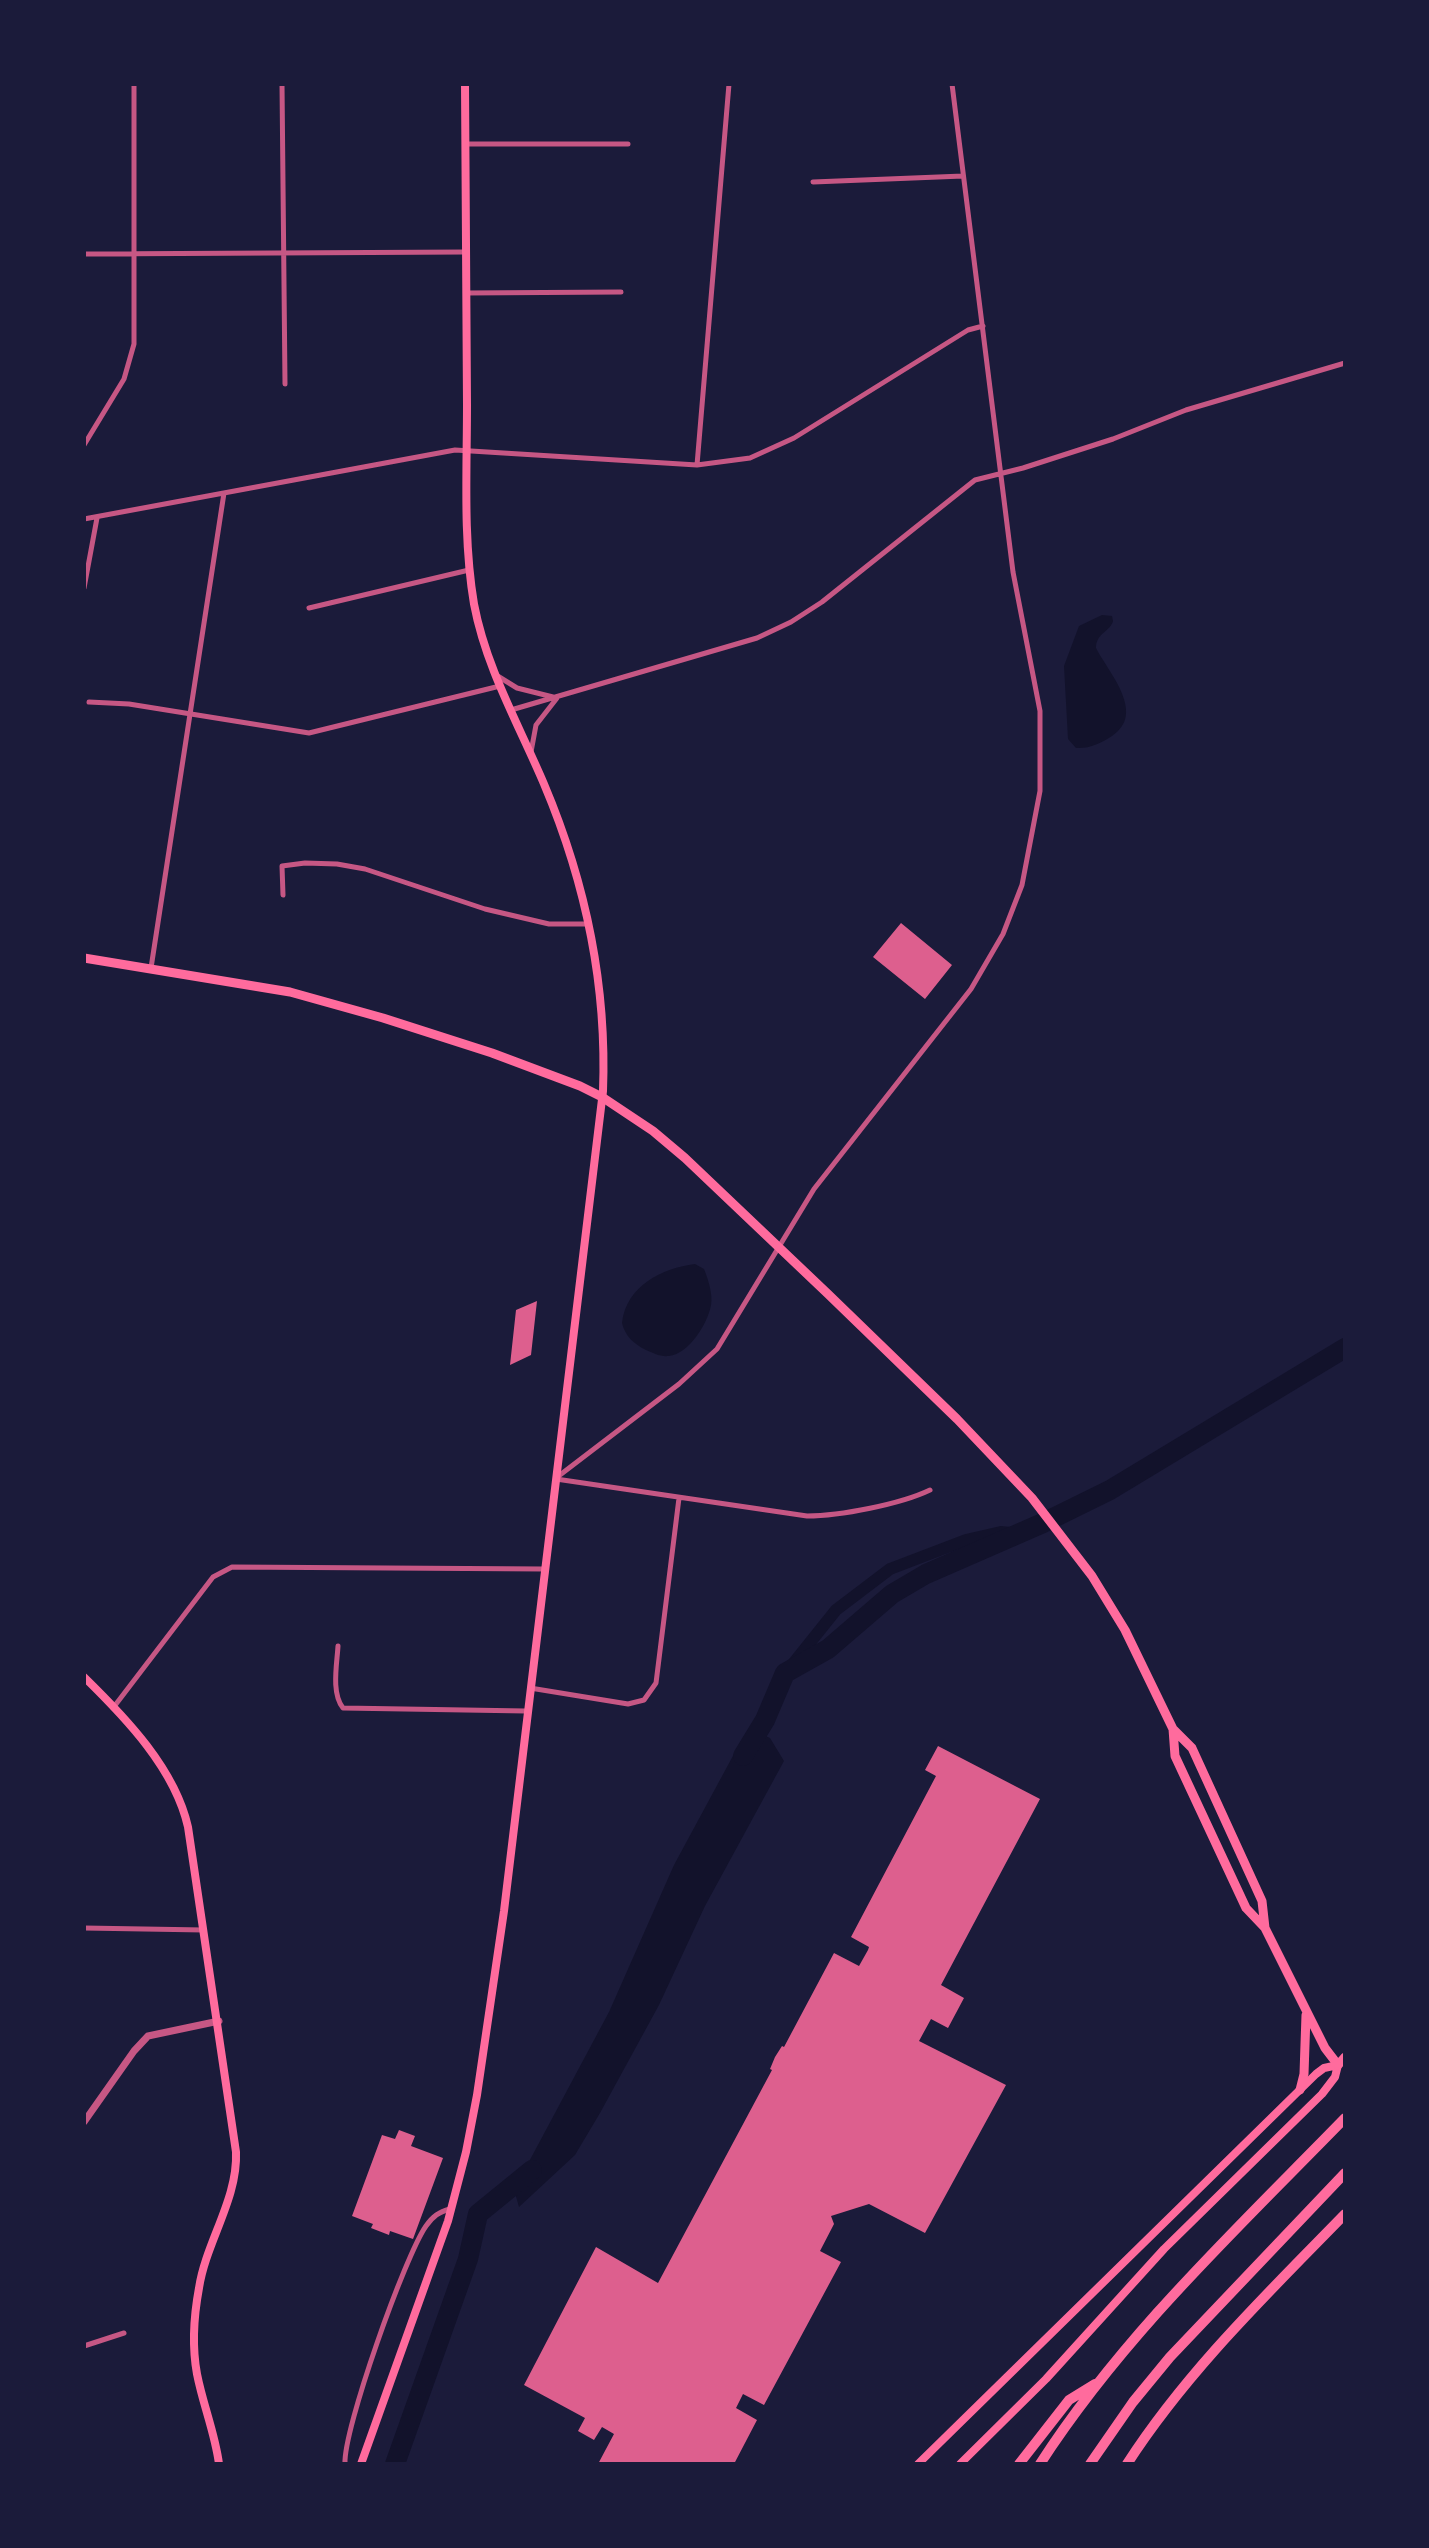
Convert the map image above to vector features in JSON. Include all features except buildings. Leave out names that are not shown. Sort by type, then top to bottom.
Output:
[{"type":"highway","points":[[1040,2464],[1096,2384],[1155,2314],[1345,2118]]},
{"type":"highway","points":[[1090,2464],[1133,2402],[1170,2357],[1345,2173]]},
{"type":"highway","points":[[1127,2464],[1164,2410],[1206,2360],[1345,2214]]},
{"type":"highway","points":[[1019,2464],[1069,2400],[1096,2384]]},
{"type":"main road","points":[[361,2464],[451,2208],[466,2152],[483,2058],[504,1911],[602,1097],[604,1056],[588,924],[568,849],[495,674],[478,622],[470,570],[465,84]]},
{"type":"main road","points":[[84,958],[278,990],[479,1048],[602,1097],[668,1143],[957,1419],[1032,1498],[1059,1533],[1115,1612],[1173,1729],[1192,1748],[1262,1901],[1265,1928],[1321,2043],[1343,2065]]},
{"type":"main road","points":[[84,1677],[157,1761],[179,1797],[188,1827],[237,2159],[233,2181],[200,2279],[195,2344],[197,2373],[219,2464]]},
{"type":"main road","points":[[1173,1729],[1173,1751],[1207,1825],[1249,1914],[1265,1928]]},
{"type":"main road","points":[[1300,2090],[1304,2074],[1306,2012]]},
{"type":"main road","points":[[918,2464],[1320,2070],[1343,2065]]},
{"type":"main road","points":[[960,2464],[1046,2379],[1164,2249],[1330,2084],[1343,2065]]},
{"type":"street","points":[[84,445],[124,379],[134,344],[134,84]]},
{"type":"street","points":[[282,84],[285,384]]},
{"type":"street","points":[[697,465],[729,84]]},
{"type":"street","points":[[555,1479],[679,1384],[717,1349],[814,1189],[964,1000],[990,959],[1010,918],[1027,868],[1040,791],[1041,729],[1035,677],[1013,572],[952,84]]},
{"type":"street","points":[[466,144],[628,144]]},
{"type":"street","points":[[813,182],[963,176]]},
{"type":"street","points":[[84,254],[466,252]]},
{"type":"street","points":[[466,293],[621,292]]},
{"type":"street","points":[[84,519],[467,450],[697,465],[750,458],[774,449],[968,330],[983,326]]},
{"type":"street","points":[[510,710],[757,638],[791,622],[822,602],[975,480],[1113,439],[1186,410],[1345,363]]},
{"type":"street","points":[[151,969],[224,493]]},
{"type":"street","points":[[84,588],[97,518]]},
{"type":"street","points":[[309,608],[470,570]]},
{"type":"street","points":[[495,674],[517,688],[558,698]]},
{"type":"street","points":[[89,702],[129,704],[309,733],[500,686]]},
{"type":"street","points":[[530,754],[536,725],[558,698]]},
{"type":"street","points":[[283,895],[282,866],[337,864],[365,869],[485,909],[549,924],[588,924]]},
{"type":"street","points":[[555,1479],[816,1516],[912,1498],[930,1490]]},
{"type":"street","points":[[529,1688],[628,1704],[644,1700],[656,1683],[679,1498]]},
{"type":"street","points":[[113,1708],[213,1577],[232,1567],[544,1569]]},
{"type":"street","points":[[338,1646],[337,1689],[339,1704],[343,1708],[526,1711]]},
{"type":"street","points":[[84,1928],[205,1930]]},
{"type":"street","points":[[84,2122],[148,2036],[219,2021]]},
{"type":"street","points":[[345,2464],[360,2399],[416,2244],[432,2218],[451,2208]]},
{"type":"street","points":[[84,2346],[124,2333]]},
{"type":"shaded area","points":[[1102,615],[1112,616],[1113,621],[1098,639],[1096,648],[1122,692],[1126,716],[1122,727],[1112,736],[1086,748],[1076,748],[1068,739],[1064,666],[1079,626]]},
{"type":"shaded area","points":[[695,1264],[704,1269],[711,1301],[706,1320],[696,1336],[684,1350],[669,1356],[638,1345],[628,1336],[622,1323],[630,1299],[658,1275]]},
{"type":"shaded area","points":[[757,1732],[770,1738],[784,1761],[705,1906],[659,2005],[600,2113],[575,2155],[519,2207],[509,2183],[524,2171],[609,2012],[674,1865],[741,1741]]},
{"type":"waterway","points":[[743,1756],[765,1720],[785,1673],[828,1649],[892,1594],[926,1574],[1110,1490],[1345,1348]]},
{"type":"waterway","points":[[788,1670],[836,1610],[890,1569],[966,1540],[1001,1532],[1018,1534]]},
{"type":"waterway","points":[[395,2464],[468,2259],[478,2214],[532,2170]]}]
